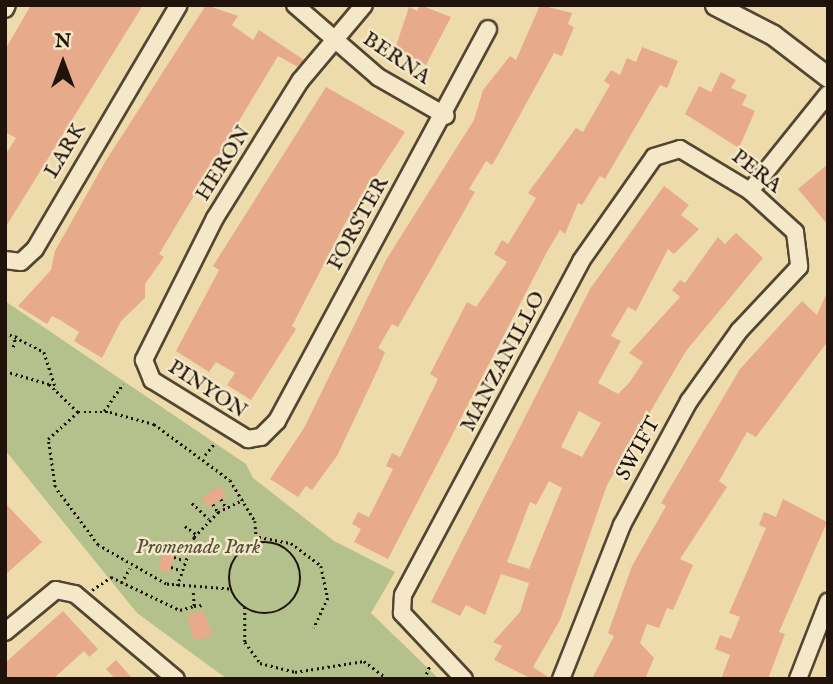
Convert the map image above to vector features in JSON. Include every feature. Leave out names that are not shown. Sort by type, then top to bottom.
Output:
[{"type":"street","name":"LARK","points":[[5,260],[21,262],[35,249],[179,5]]},
{"type":"street","name":"BERNA","points":[[295,5],[332,41],[378,77],[446,116]]},
{"type":"street","name":"HERON","points":[[144,360],[215,218],[332,41],[364,5]]},
{"type":"street","points":[[715,5],[773,35],[828,77]]},
{"type":"street","name":"FORSTER","points":[[261,437],[277,421],[362,257],[446,116],[472,49],[488,29]]},
{"type":"street","points":[[750,191],[828,94]]},
{"type":"street","name":"PERA","points":[[654,157],[667,150],[694,152],[750,191],[795,232],[799,267]]},
{"type":"street","name":"MANZANILLO","points":[[440,655],[402,613],[404,595],[581,261],[654,157]]},
{"type":"street","name":"SWIFT","points":[[561,679],[622,525],[689,401],[739,331],[799,267]]},
{"type":"street","name":"PINYON","points":[[144,360],[152,380],[239,436],[261,437]]},
{"type":"street","points":[[5,632],[41,599],[56,590],[83,601],[176,679]]},
{"type":"street","points":[[798,679],[828,602]]},
{"type":"street","points":[[440,655],[464,679]]},
{"type":"path","points":[[5,332],[16,335],[44,352],[56,389],[78,412]]},
{"type":"path","points":[[13,347],[16,335]]},
{"type":"path","points":[[5,371],[56,389]]},
{"type":"path","points":[[104,411],[123,384]]},
{"type":"path","points":[[229,589],[232,555],[257,545],[293,558],[301,590],[285,609],[245,606],[229,589],[192,590],[177,587],[131,568],[81,527],[55,487],[48,439],[78,412],[104,411],[154,424],[204,456],[243,499],[259,537],[257,545]]},
{"type":"path","points":[[204,456],[214,444]]},
{"type":"path","points":[[221,499],[226,507]]},
{"type":"path","points":[[177,587],[183,560],[196,534],[218,512],[243,499]]},
{"type":"path","points":[[192,503],[208,521]]},
{"type":"path","points":[[213,504],[218,512]]},
{"type":"path","points":[[185,526],[196,534]]},
{"type":"path","points":[[259,537],[291,543],[321,566],[328,598],[314,628]]},
{"type":"path","points":[[174,557],[183,560]]},
{"type":"path","points":[[171,567],[180,570]]},
{"type":"path","points":[[121,583],[131,568]]},
{"type":"path","points":[[83,601],[104,576],[165,606],[203,605]]},
{"type":"path","points":[[192,590],[194,606]]},
{"type":"path","points":[[245,606],[245,642],[260,663],[295,672],[364,661],[388,679]]},
{"type":"path","points":[[424,679],[423,671],[440,655]]},
{"type":"green space","name":"Promenade Park","points":[[5,301],[246,464],[253,478],[334,541],[395,572],[371,613],[439,679],[227,679],[137,613],[5,450]]},
{"type":"building","points":[[31,5],[143,5],[5,228],[5,155],[16,138],[5,132],[5,50]]},
{"type":"building","points":[[206,5],[238,16],[232,25],[253,40],[259,30],[304,60],[298,67],[278,56],[159,254],[164,257],[145,284],[145,298],[121,321],[102,358],[74,341],[79,332],[60,320],[52,316],[47,324],[18,306],[51,270],[55,251],[105,162]]},
{"type":"building","points":[[420,5],[451,17],[426,65],[395,49],[409,7],[417,11]]},
{"type":"building","points":[[540,5],[572,13],[568,24],[574,27],[562,56],[554,53],[492,165],[486,161],[469,189],[475,192],[398,327],[392,324],[378,348],[385,352],[337,456],[312,490],[306,486],[298,497],[270,479],[304,428],[386,260],[474,120],[483,90],[510,56],[516,60]]},
{"type":"building","points":[[642,47],[678,61],[667,88],[660,85],[605,179],[600,176],[582,205],[578,203],[565,234],[560,230],[548,250],[388,559],[354,542],[361,529],[352,524],[358,512],[369,517],[393,469],[386,466],[392,453],[400,457],[438,379],[430,374],[467,302],[476,307],[507,262],[494,254],[502,240],[508,244],[536,198],[528,193],[576,128],[583,132],[610,85],[604,81],[611,70],[620,75],[627,58],[636,62]]},
{"type":"building","points":[[721,72],[736,80],[731,88],[747,95],[742,105],[755,111],[739,148],[685,114],[699,86],[711,92]]},
{"type":"building","points":[[326,87],[405,132],[344,225],[292,326],[296,329],[251,400],[227,385],[235,373],[216,362],[209,372],[176,351],[219,270],[213,266]]},
{"type":"building","points":[[828,164],[828,225],[798,189]]},
{"type":"building","points":[[664,186],[689,205],[681,215],[699,229],[674,254],[668,249],[636,311],[628,307],[611,336],[621,341],[598,383],[618,394],[643,362],[629,353],[680,297],[672,290],[680,280],[685,283],[718,237],[725,244],[736,233],[763,258],[686,351],[607,485],[560,620],[533,667],[551,679],[532,679],[494,660],[502,646],[493,642],[520,612],[529,583],[501,574],[485,615],[466,605],[460,616],[431,602],[590,289]],"holes":[[[579,411],[601,423],[582,457],[561,447]],[[549,481],[562,488],[529,569],[507,562],[530,502],[536,505]]]},
{"type":"building","points":[[828,290],[828,341],[756,437],[747,432],[719,481],[727,487],[680,559],[693,565],[673,610],[667,608],[659,628],[647,624],[640,643],[654,658],[645,679],[592,679],[614,636],[608,633],[632,566],[666,506],[661,503],[740,369],[802,301],[817,315]]},
{"type":"building","points":[[220,486],[226,496],[208,507],[202,497]]},
{"type":"building","points":[[783,499],[827,522],[779,632],[785,634],[768,679],[721,679],[730,655],[715,649],[720,635],[731,639],[740,617],[729,613],[766,528],[759,525],[764,512],[776,517]]},
{"type":"building","points":[[5,503],[42,542],[5,575]]},
{"type":"building","points":[[163,549],[175,553],[169,573],[159,570]]},
{"type":"building","points":[[204,610],[212,636],[195,641],[187,615]]},
{"type":"building","points":[[63,611],[98,649],[89,657],[84,651],[53,679],[5,679],[5,663]]},
{"type":"building","points":[[116,660],[133,679],[115,679],[106,669]]}]
